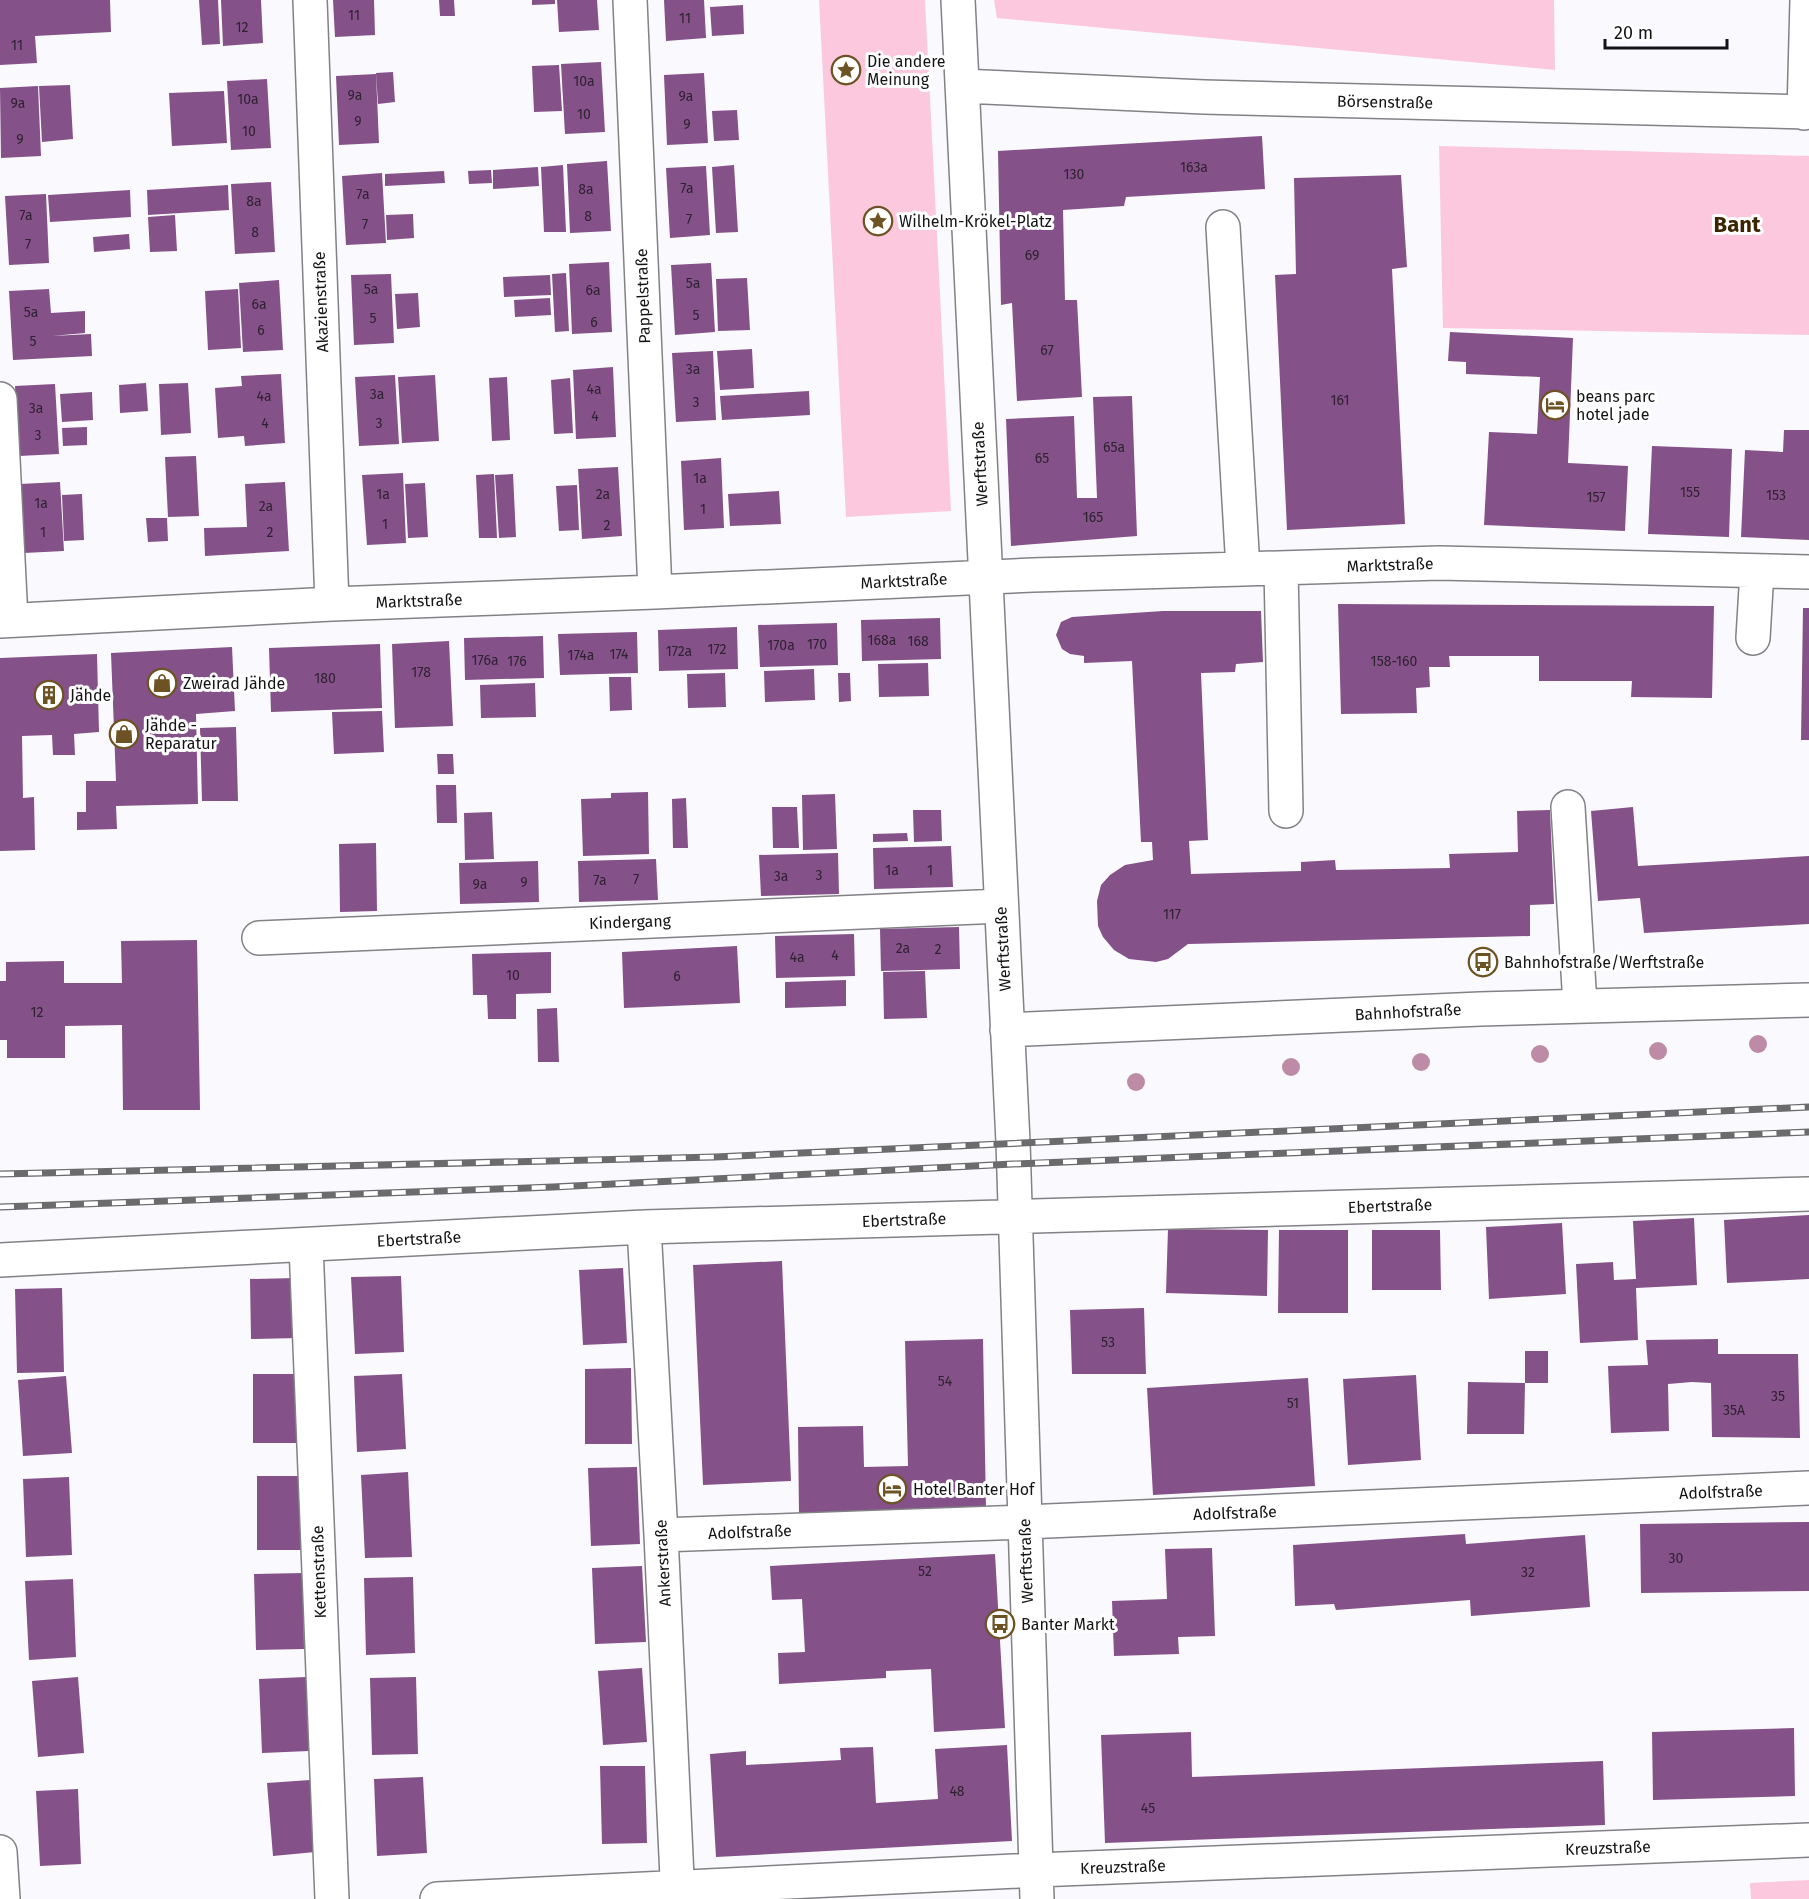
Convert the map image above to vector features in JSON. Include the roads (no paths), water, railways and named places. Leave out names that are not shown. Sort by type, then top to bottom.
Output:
[{"type":"street","name":"Akazienstraße","points":[[309,0],[332,604]]},
{"type":"street","name":"Pappelstraße","points":[[630,0],[655,592]]},
{"type":"street","name":"Werftstraße","points":[[958,0],[1015,1216],[1037,1884]]},
{"type":"street","points":[[1807,0],[1807,112]]},
{"type":"street","name":"Börsenstraße","points":[[962,86],[1204,98],[1807,112]]},
{"type":"street","points":[[1223,227],[1243,569]]},
{"type":"street","points":[[0,399],[6,621]]},
{"type":"street","name":"Marktstraße","points":[[6,621],[332,604],[986,577],[1439,563],[1809,572]]},
{"type":"street","points":[[1281,568],[1286,811]]},
{"type":"street","points":[[1753,638],[1757,571]]},
{"type":"street","points":[[1568,807],[1580,1005]]},
{"type":"street","name":"Kindergang","points":[[259,938],[1001,906]]},
{"type":"street","name":"Bahnhofstraße","points":[[1007,1030],[1580,1005],[1809,1000]]},
{"type":"street","name":"Ebertstraße","points":[[0,1260],[644,1227],[1809,1194]]},
{"type":"street","name":"Ankerstraße","points":[[644,1227],[677,1894]]},
{"type":"street","name":"Kettenstraße","points":[[306,1245],[332,1899]]},
{"type":"street","name":"Adolfstraße","points":[[661,1535],[1025,1522],[1809,1488]]},
{"type":"street","name":"Kreuzstraße","points":[[437,1899],[1037,1884],[1809,1840]]},
{"type":"street","points":[[0,1852],[3,1899]]},
{"type":"railway","points":[[0,1174],[715,1157],[1809,1107]]},
{"type":"railway","points":[[0,1207],[553,1187],[1013,1164],[1809,1132]]},
{"type":"place","name":"Die andere Meinung","points":[[846,70]]},
{"type":"place","name":"Wilhelm-Krökel-Platz","points":[[878,221]]},
{"type":"place","name":"beans parc hotel jade","points":[[1555,405]]},
{"type":"place","name":"Zweirad Jähde","points":[[162,683]]},
{"type":"place","name":"Jähde","points":[[49,695]]},
{"type":"place","name":"Jähde - Reparatur","points":[[124,734]]},
{"type":"place","name":"Bahnhofstraße/Werftstraße","points":[[1483,962]]},
{"type":"place","name":"Hotel Banter Hof","points":[[892,1489]]},
{"type":"place","name":"Banter Markt","points":[[1000,1624]]},
{"type":"district","name":"Bant","points":[[1737,224]]}]
